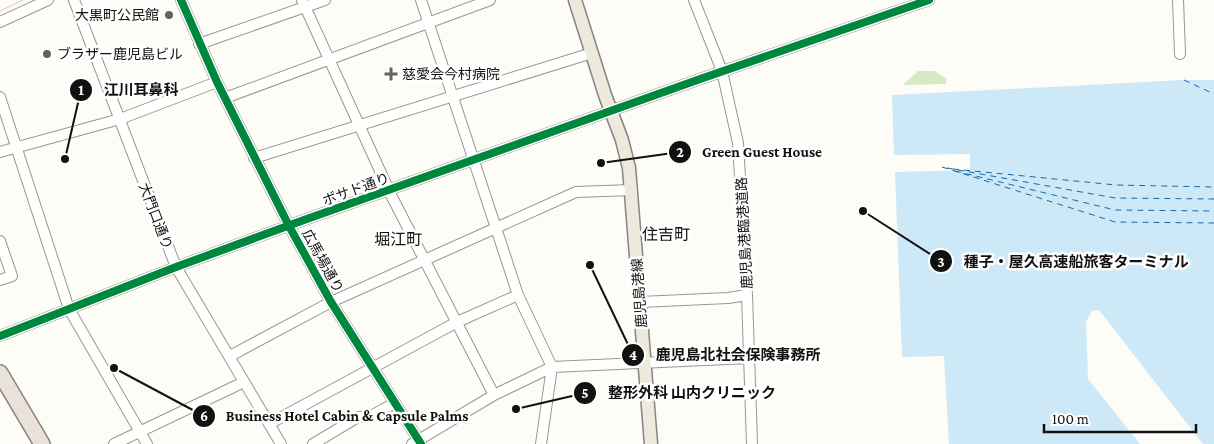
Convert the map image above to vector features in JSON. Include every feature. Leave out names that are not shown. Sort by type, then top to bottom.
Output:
[{"type":"highway","points":[[0,373],[42,444]]},
{"type":"main road","name":"鹿児島港線","points":[[575,0],[626,154],[632,190],[651,444]]},
{"type":"street","points":[[0,22],[48,0]]},
{"type":"street","name":"大門口通り","points":[[74,0],[176,267],[281,444]]},
{"type":"street","name":"広馬場通り","points":[[181,0],[217,82],[289,226],[331,302],[418,443]]},
{"type":"street","points":[[199,44],[304,3],[325,0]]},
{"type":"street","points":[[421,0],[518,295],[552,367],[541,444]]},
{"type":"street","points":[[225,98],[490,0]]},
{"type":"street","name":"鹿児島港臨港道路","points":[[694,0],[722,72],[739,151],[747,295],[752,444]]},
{"type":"street","name":"ボサド通り","points":[[0,336],[176,267],[289,226],[927,0]]},
{"type":"street","points":[[1178,0],[1180,54]]},
{"type":"street","points":[[304,3],[389,190],[494,395]]},
{"type":"street","points":[[254,158],[592,53]]},
{"type":"street","points":[[0,152],[120,119],[217,82]]},
{"type":"street","points":[[0,97],[69,309],[147,444]]},
{"type":"street","points":[[230,356],[331,302],[576,192],[632,190]]},
{"type":"street","points":[[0,241],[12,276],[0,280]]},
{"type":"street","points":[[269,424],[457,322],[518,295]]},
{"type":"street","points":[[640,302],[728,298],[747,295]]},
{"type":"street","points":[[418,443],[494,395],[552,367],[749,358]]},
{"type":"street","points":[[114,444],[244,382]]},
{"type":"street","points":[[313,444],[358,418],[371,416],[395,403]]},
{"type":"green space","points":[[918,71],[934,71],[946,78],[946,84],[903,85]]},
{"type":"water","points":[[1214,80],[1214,444],[1203,444],[1099,310],[1092,311],[1086,322],[1088,379],[1140,444],[949,444],[944,356],[902,357],[895,172],[970,170],[970,154],[894,155],[892,95]]},
{"type":"ferry route","points":[[1184,80],[1214,94]]},
{"type":"ferry route","points":[[942,167],[1115,222],[1214,223]]},
{"type":"ferry route","points":[[947,168],[1115,198],[1214,199]]},
{"type":"ferry route","points":[[953,169],[1116,185],[1214,187]]},
{"type":"ferry route","points":[[955,171],[1115,210],[1214,211]]},
{"type":"tram line","points":[[0,11],[23,0]]},
{"type":"cycle path","points":[[181,0],[217,82],[289,226],[331,302],[421,444]]},
{"type":"cycle path","points":[[0,336],[176,267],[304,220],[929,0]]},
{"type":"place","name":"大黒町公民館","points":[[169,15]]},
{"type":"place","name":"ブラザー鹿児島ビル","points":[[47,54]]},
{"type":"place","name":"慈愛会今村病院","points":[[391,74]]},
{"type":"place","name":"江川耳鼻科","points":[[65,159]]},
{"type":"place","name":"Green Guest House","points":[[601,163]]},
{"type":"place","name":"種子・屋久高速船旅客ターミナル","points":[[863,211]]},
{"type":"place","name":"鹿児島北社会保険事務所","points":[[590,265]]},
{"type":"place","name":"Business Hotel Cabin & Capsule Palms","points":[[114,368]]},
{"type":"place","name":"整形外科 山内クリニック","points":[[516,409]]},
{"type":"district","name":"住吉町","points":[[666,234]]},
{"type":"district","name":"堀江町","points":[[398,239]]}]
